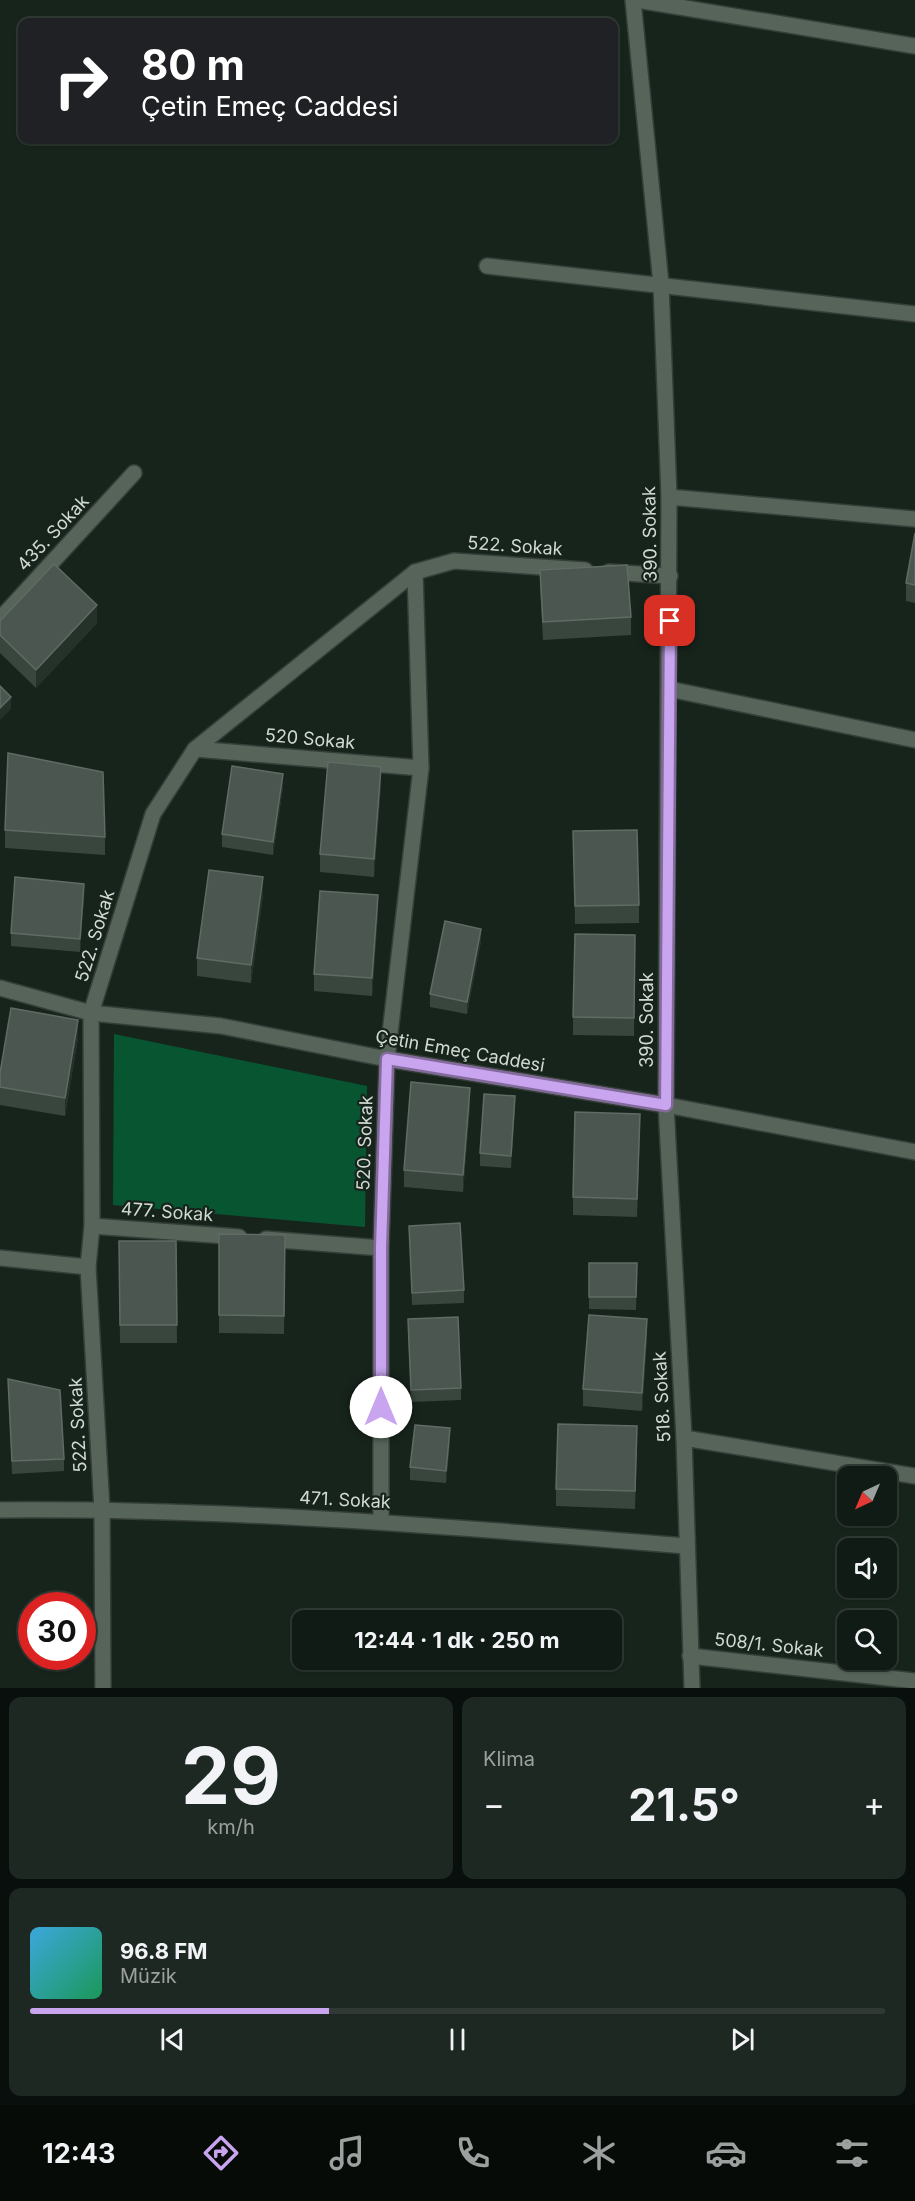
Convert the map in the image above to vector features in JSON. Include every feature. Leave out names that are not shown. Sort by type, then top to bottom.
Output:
[{"type":"street","name":"390. Sokak","points":[[633,0],[662,284],[669,497],[666,1105]]},
{"type":"street","points":[[638,0],[915,46]]},
{"type":"street","points":[[486,266],[915,314]]},
{"type":"street","name":"435. Sokak","points":[[0,619],[134,473]]},
{"type":"street","points":[[669,497],[915,519]]},
{"type":"street","name":"522. Sokak","points":[[103,1688],[102,1509],[88,1267],[92,1226],[92,1013],[153,814],[195,749],[415,572],[454,561],[670,576]]},
{"type":"street","name":"520. Sokak","points":[[381,1521],[381,1248],[387,1059],[421,768],[415,572]]},
{"type":"street","points":[[669,688],[915,740]]},
{"type":"street","name":"520 Sokak","points":[[195,749],[421,768]]},
{"type":"street","name":"Çetin Emeç Caddesi","points":[[0,988],[92,1013],[221,1026],[387,1059],[666,1105],[915,1152]]},
{"type":"street","name":"518. Sokak","points":[[666,1105],[684,1438],[692,1688]]},
{"type":"street","name":"477. Sokak","points":[[92,1226],[381,1248]]},
{"type":"street","points":[[0,1258],[88,1267]]},
{"type":"street","points":[[684,1438],[915,1476]]},
{"type":"street","name":"471. Sokak","points":[[0,1510],[102,1509],[381,1521],[686,1546]]},
{"type":"street","name":"508/1. Sokak","points":[[690,1656],[915,1682]]},
{"type":"green space","points":[[114,1034],[367,1086],[365,1227],[113,1205]]},
{"type":"building","points":[[915,533],[915,585],[906,583]]},
{"type":"building","points":[[54,564],[97,605],[36,670],[0,635],[0,621]]},
{"type":"building","points":[[627,565],[631,617],[543,622],[540,570]]},
{"type":"building","points":[[0,686],[11,697],[0,708]]},
{"type":"building","points":[[8,753],[103,772],[105,837],[5,830]]},
{"type":"building","points":[[328,762],[381,767],[374,859],[320,854]]},
{"type":"building","points":[[232,766],[283,774],[273,842],[222,834]]},
{"type":"building","points":[[637,830],[639,905],[575,906],[573,831]]},
{"type":"building","points":[[209,870],[263,877],[251,965],[197,958]]},
{"type":"building","points":[[15,877],[84,884],[80,939],[11,933]]},
{"type":"building","points":[[320,891],[378,895],[372,978],[314,974]]},
{"type":"building","points":[[445,921],[481,929],[467,1002],[430,994]]},
{"type":"building","points":[[575,934],[635,935],[634,1018],[573,1017]]},
{"type":"building","points":[[11,1008],[78,1020],[65,1098],[0,1087],[0,1073]]},
{"type":"building","points":[[411,1082],[470,1088],[463,1175],[404,1170]]},
{"type":"building","points":[[484,1094],[515,1096],[511,1156],[480,1153]]},
{"type":"building","points":[[575,1112],[640,1114],[637,1199],[573,1197]]},
{"type":"building","points":[[460,1223],[464,1290],[412,1293],[409,1226]]},
{"type":"building","points":[[219,1234],[285,1235],[284,1316],[219,1315]]},
{"type":"building","points":[[119,1241],[176,1241],[177,1325],[120,1325]]},
{"type":"building","points":[[589,1263],[637,1263],[636,1297],[589,1297]]},
{"type":"building","points":[[589,1315],[647,1319],[642,1393],[583,1389]]},
{"type":"building","points":[[458,1317],[461,1388],[411,1390],[408,1319]]},
{"type":"building","points":[[8,1379],[60,1390],[64,1459],[12,1461]]},
{"type":"building","points":[[558,1424],[637,1426],[635,1491],[556,1489]]},
{"type":"building","points":[[415,1425],[450,1428],[446,1471],[410,1467]]},
{"type":"route","points":[[381,1407],[381,1248],[387,1059],[666,1105],[670,621]]}]
